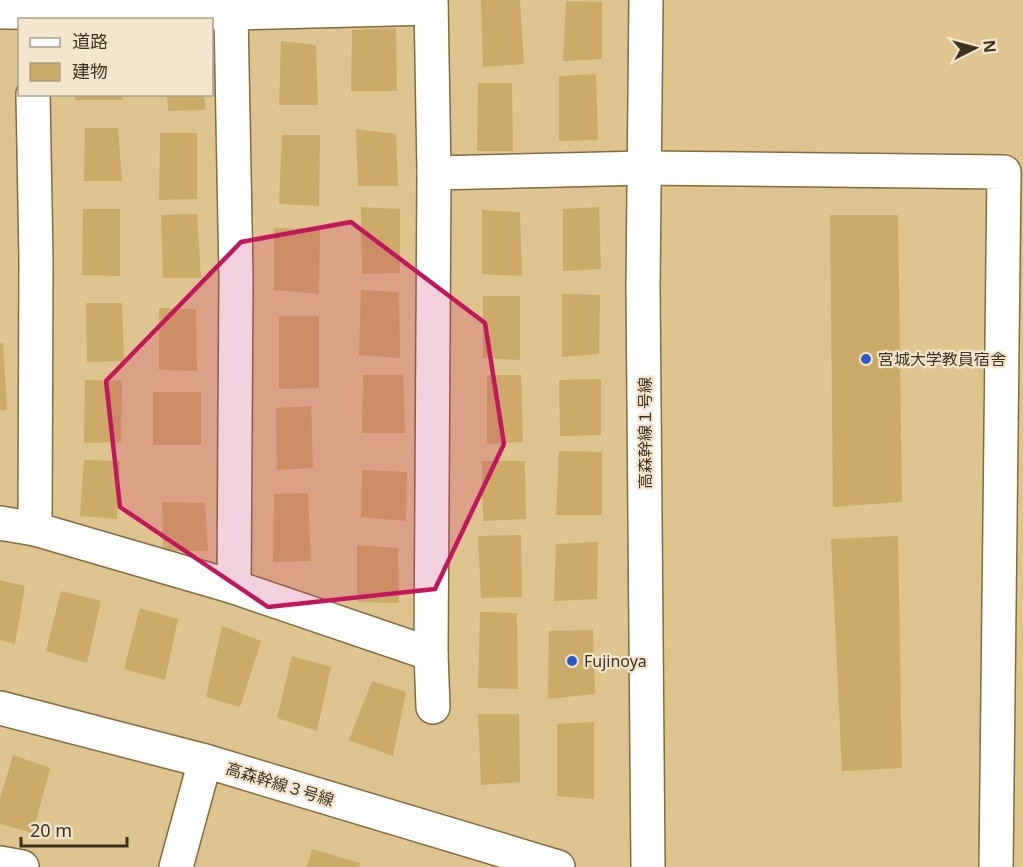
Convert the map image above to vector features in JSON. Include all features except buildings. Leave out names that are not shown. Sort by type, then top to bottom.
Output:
[{"type":"street","name":"高森幹線１号線","points":[[646,0],[648,867]]},
{"type":"street","points":[[21,14],[231,13],[431,4],[434,173],[431,654],[434,707]]},
{"type":"street","points":[[231,13],[236,277],[234,587]]},
{"type":"street","points":[[33,96],[36,260],[35,529]]},
{"type":"street","points":[[434,173],[645,168],[1004,172],[996,867]]},
{"type":"street","points":[[0,523],[35,529],[234,587],[431,654]]},
{"type":"street","name":"高森幹線３号線","points":[[0,708],[205,761],[558,867]]},
{"type":"street","points":[[176,867],[205,761]]},
{"type":"street","points":[[0,863],[22,867]]},
{"type":"highlighted area","points":[[351,222],[485,323],[504,444],[435,589],[268,607],[120,507],[106,381],[241,242]]},
{"type":"place","name":"宮城大学教員宿舎","points":[[866,359]]},
{"type":"place","name":"Fujinoya","points":[[572,661]]}]
